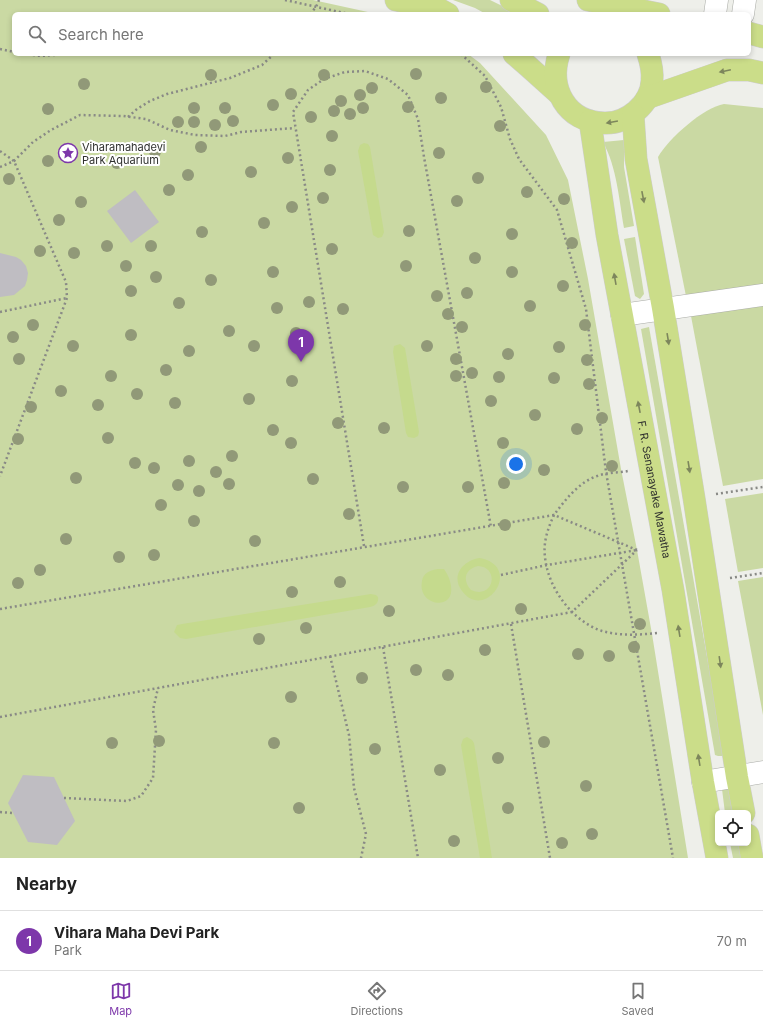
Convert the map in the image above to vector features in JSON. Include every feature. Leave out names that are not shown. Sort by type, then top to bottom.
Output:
[{"type":"main road","points":[[396,0],[437,8],[444,12]]},
{"type":"main road","points":[[511,0],[534,12]]},
{"type":"main road","points":[[588,0],[649,12]]},
{"type":"main road","points":[[751,34],[763,37]]},
{"type":"main road","points":[[751,43],[763,44]]},
{"type":"main road","points":[[516,56],[559,94]]},
{"type":"main road","points":[[558,56],[555,68],[555,81],[559,94],[566,106],[577,115],[590,121],[605,124],[620,121],[633,114],[647,98],[652,82],[652,66],[649,56]]},
{"type":"main road","points":[[647,98],[727,70],[749,70],[763,73]]},
{"type":"main road","points":[[633,114],[636,159],[663,308],[743,810]]},
{"type":"main road","name":"F. R. Senanayake Mawatha","points":[[590,121],[607,235],[650,466],[717,858]]},
{"type":"main road","points":[[750,846],[752,858]]},
{"type":"street","points":[[715,12],[717,0]]},
{"type":"street","points":[[743,12],[746,0]]},
{"type":"street","points":[[622,315],[763,295]]},
{"type":"street","points":[[703,782],[763,772]]},
{"type":"path","points":[[285,0],[340,12]]},
{"type":"path","points":[[312,12],[319,0]]},
{"type":"path","points":[[0,49],[12,52]]},
{"type":"path","points":[[128,117],[150,101],[167,94],[230,78],[262,65],[272,56]]},
{"type":"path","points":[[464,56],[485,76],[501,107],[510,139],[520,160],[556,210],[586,309],[606,474],[673,858]]},
{"type":"path","points":[[364,546],[293,112],[308,90],[324,79],[345,72],[365,71],[388,79],[408,95],[418,119],[491,527]]},
{"type":"path","points":[[0,167],[14,161],[33,142],[51,130],[80,115],[146,119],[170,130],[195,134],[225,136],[241,132],[296,128]]},
{"type":"path","points":[[0,151],[14,161],[66,282],[67,298],[0,476]]},
{"type":"path","points":[[0,312],[67,298]]},
{"type":"path","points":[[650,466],[597,476],[573,492],[554,515],[547,530],[545,557],[554,586],[561,598],[572,612],[589,625],[612,633],[635,635],[679,631]]},
{"type":"path","points":[[694,498],[763,487]]},
{"type":"path","points":[[0,609],[364,546],[491,527],[554,515],[638,550]]},
{"type":"path","points":[[501,575],[547,565],[638,550]]},
{"type":"path","points":[[0,717],[572,612],[622,563],[638,550]]},
{"type":"path","points":[[708,582],[763,573]]},
{"type":"path","points":[[511,624],[550,858]]},
{"type":"path","points":[[383,647],[418,858]]},
{"type":"path","points":[[330,656],[349,735],[354,788],[366,834],[360,858]]},
{"type":"path","points":[[64,798],[127,801],[141,796],[152,778],[156,730],[153,710],[158,688]]},
{"type":"path","points":[[0,812],[13,813]]},
{"type":"shaded area","points":[[0,0],[313,0],[368,12],[12,12],[12,56],[471,56],[480,63],[546,135],[568,180],[588,279],[621,469],[652,634],[688,858],[0,858]]},
{"type":"shaded area","points":[[453,0],[490,0],[515,12],[482,12]]},
{"type":"shaded area","points":[[724,104],[763,108],[763,285],[686,296],[658,157],[678,133],[687,125],[707,111]]},
{"type":"shaded area","points":[[624,140],[624,167],[634,226],[624,228],[614,173],[608,152],[603,142]]},
{"type":"shaded area","points":[[364,143],[368,144],[370,147],[384,232],[382,237],[378,238],[373,235],[358,151],[360,145]]},
{"type":"shaded area","points":[[635,237],[644,294],[640,299],[635,296],[624,239]]},
{"type":"shaded area","points":[[763,302],[763,479],[723,486],[691,316]]},
{"type":"shaded area","points":[[649,327],[724,753],[722,756],[715,755],[641,329]]},
{"type":"shaded area","points":[[400,344],[405,348],[419,432],[418,436],[414,438],[408,437],[406,433],[393,352],[394,346]]},
{"type":"shaded area","points":[[763,493],[763,568],[738,572],[725,499]]},
{"type":"shaded area","points":[[480,558],[493,563],[499,571],[500,581],[496,590],[489,597],[481,600],[471,599],[462,591],[459,585],[458,574],[460,569],[474,559]],"holes":[[[478,566],[485,568],[492,577],[489,587],[485,591],[479,592],[471,590],[466,582],[466,575],[474,567]]]},
{"type":"shaded area","points":[[438,569],[444,569],[449,577],[451,594],[447,600],[436,603],[425,596],[422,589],[422,581],[425,574]]},
{"type":"shaded area","points":[[763,577],[763,715],[738,581]]},
{"type":"shaded area","points":[[371,594],[378,597],[378,601],[374,606],[370,607],[186,639],[180,638],[174,632],[177,625],[182,624]]},
{"type":"shaded area","points":[[467,737],[474,743],[492,858],[480,858],[461,745],[463,739]]},
{"type":"shaded area","points":[[728,787],[734,810],[725,810],[722,789]]},
{"type":"shaded area","points":[[731,846],[741,846],[743,858],[733,858]]},
{"type":"building","points":[[135,190],[159,222],[131,243],[107,211]]},
{"type":"building","points":[[0,253],[16,257],[26,266],[28,273],[25,286],[14,295],[0,297]]},
{"type":"building","points":[[23,775],[54,777],[75,821],[57,845],[28,842],[8,803]]},
{"type":"place","name":"Viharamahadevi Park Aquarium","points":[[68,153]]},
{"type":"place","name":"Vihara Maha Devi Park","points":[[301,362]]}]
